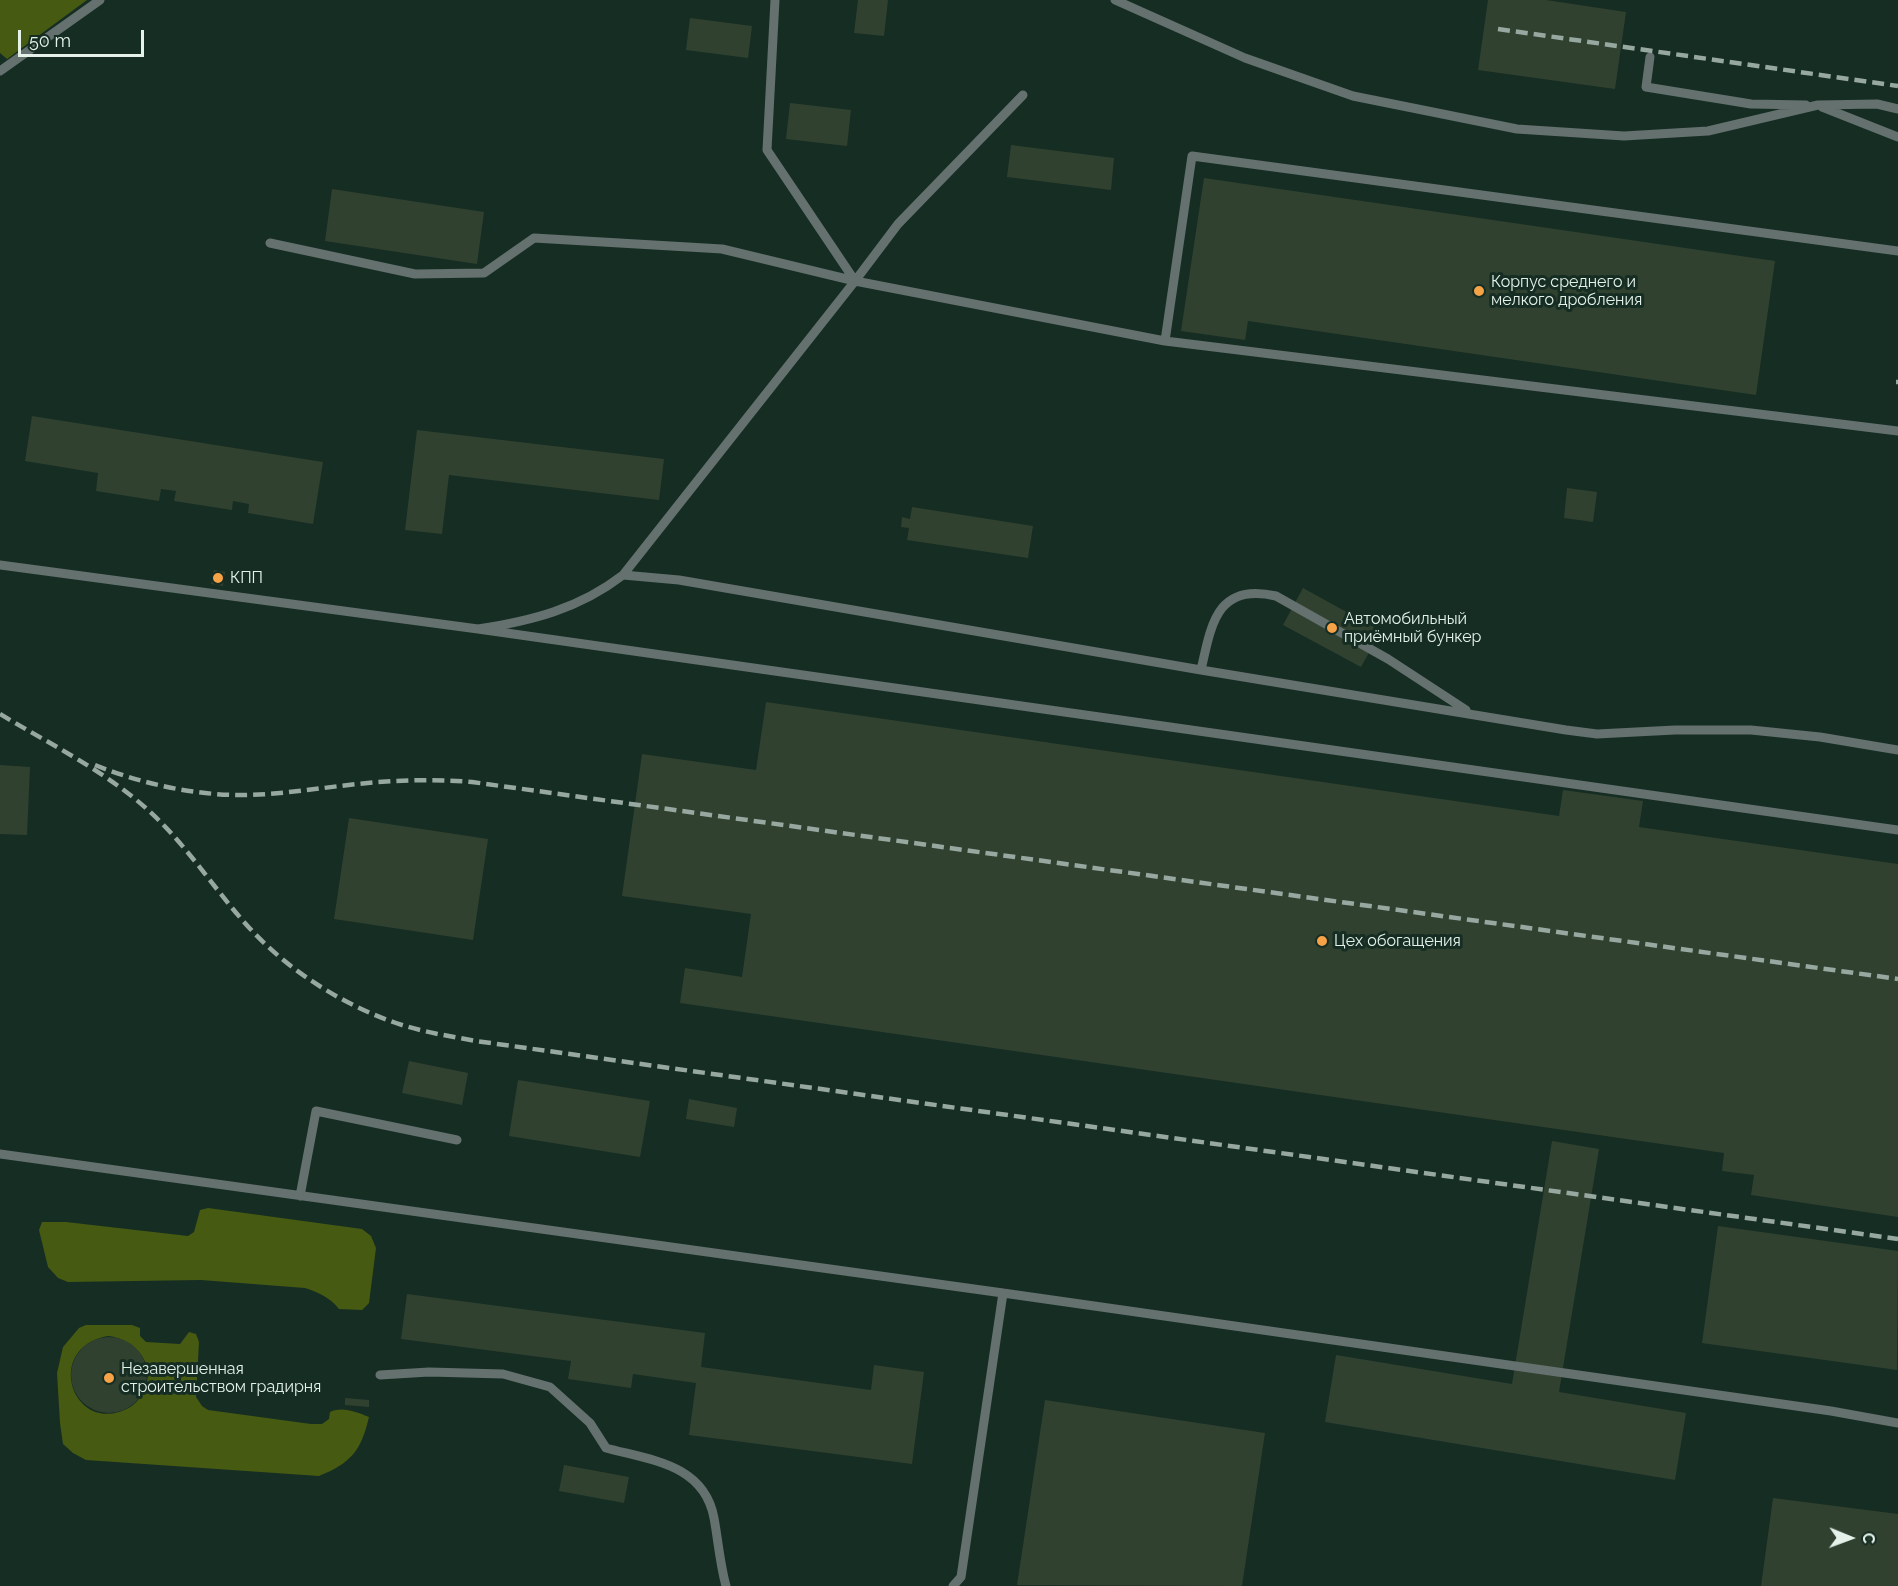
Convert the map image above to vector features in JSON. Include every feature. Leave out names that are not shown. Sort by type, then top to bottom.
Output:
[{"type":"lane","points":[[0,71],[100,0]]},
{"type":"lane","points":[[775,0],[767,150],[855,281]]},
{"type":"lane","points":[[1115,0],[1245,58],[1353,96],[1517,129],[1624,136],[1708,131],[1818,105],[1898,136]]},
{"type":"lane","points":[[1650,57],[1646,87],[1752,104],[1877,104],[1898,109]]},
{"type":"lane","points":[[478,629],[514,624],[571,607],[590,598],[623,575],[898,224],[1023,95]]},
{"type":"lane","points":[[1165,341],[1192,156],[1898,251]]},
{"type":"lane","points":[[270,243],[416,274],[484,273],[534,238],[722,249],[855,281],[1165,341],[1898,431]]},
{"type":"lane","points":[[0,565],[478,629],[1898,830]]},
{"type":"lane","points":[[623,575],[679,580],[1201,670],[1597,734],[1675,730],[1751,730],[1820,737],[1898,750]]},
{"type":"lane","points":[[1201,670],[1211,626],[1226,602],[1240,596],[1266,594],[1276,596],[1388,659],[1471,713]]},
{"type":"lane","points":[[300,1196],[316,1111],[457,1140]]},
{"type":"lane","points":[[0,1154],[1003,1293],[1819,1409],[1898,1423]]},
{"type":"lane","points":[[953,1586],[961,1577],[1003,1293]]},
{"type":"lane","points":[[380,1375],[429,1372],[503,1374],[550,1388],[590,1424],[606,1448],[665,1464],[689,1474],[700,1485],[709,1497],[714,1515],[726,1586]]},
{"type":"green space","points":[[0,0],[87,0],[7,59],[0,53]]},
{"type":"green space","points":[[208,1208],[362,1229],[371,1236],[376,1248],[369,1303],[362,1310],[339,1309],[324,1296],[305,1288],[201,1280],[68,1282],[58,1278],[48,1267],[39,1230],[42,1222],[66,1222],[188,1236],[194,1232],[200,1210]]},
{"type":"green space","points":[[86,1325],[132,1325],[140,1328],[140,1336],[146,1342],[180,1344],[189,1332],[196,1334],[199,1342],[196,1397],[208,1410],[322,1424],[329,1419],[330,1412],[350,1410],[369,1417],[366,1429],[358,1447],[347,1461],[319,1476],[86,1460],[63,1444],[57,1373],[63,1347],[79,1328]],"holes":[[[108,1336],[119,1338],[136,1349],[142,1357],[147,1366],[146,1386],[139,1399],[129,1408],[119,1412],[102,1413],[88,1408],[78,1397],[72,1384],[71,1369],[77,1355],[89,1343]]]},
{"type":"building","points":[[858,0],[888,0],[884,36],[854,33]]},
{"type":"building","points":[[1488,0],[1546,0],[1626,12],[1615,89],[1478,70]]},
{"type":"building","points":[[690,18],[752,26],[748,58],[686,50]]},
{"type":"building","points":[[790,103],[851,110],[847,146],[786,139]]},
{"type":"building","points":[[1011,145],[1114,158],[1111,190],[1007,177]]},
{"type":"building","name":"Корпус среднего и мелкого дробления","points":[[1204,178],[1775,261],[1756,395],[1248,321],[1245,340],[1181,331]]},
{"type":"building","points":[[332,189],[484,212],[477,264],[325,241]]},
{"type":"building","points":[[32,416],[323,462],[313,524],[248,513],[249,504],[233,501],[232,510],[174,501],[176,491],[161,489],[159,501],[96,491],[98,473],[25,461]]},
{"type":"building","points":[[417,430],[664,459],[659,500],[449,475],[442,534],[405,530]]},
{"type":"building","points":[[1567,488],[1597,492],[1593,522],[1564,518]]},
{"type":"building","points":[[912,507],[1033,526],[1028,558],[907,540],[909,528],[901,527],[902,517],[910,519]]},
{"type":"building","name":"КПП","points":[[214,570],[225,572],[223,586],[211,584]]},
{"type":"building","name":"Автомобильный приёмный бункер","points":[[1303,588],[1381,631],[1361,667],[1283,625]]},
{"type":"building","name":"Цех обогащения","points":[[766,702],[1559,816],[1563,790],[1643,801],[1639,827],[1898,864],[1898,1217],[1751,1195],[1754,1175],[1722,1171],[1724,1153],[680,1003],[685,968],[742,977],[751,914],[622,896],[642,754],[756,770]]},
{"type":"building","points":[[0,765],[30,767],[27,835],[0,834]]},
{"type":"building","points":[[349,818],[488,839],[473,940],[334,919]]},
{"type":"building","points":[[409,1061],[468,1073],[462,1105],[402,1093]]},
{"type":"building","points":[[518,1080],[650,1101],[640,1157],[509,1136]]},
{"type":"building","points":[[689,1099],[737,1108],[734,1127],[686,1119]]},
{"type":"building","points":[[1552,1141],[1599,1149],[1559,1392],[1686,1413],[1675,1480],[1325,1422],[1336,1355],[1512,1384]]},
{"type":"building","points":[[1718,1226],[1898,1251],[1897,1370],[1702,1343]]},
{"type":"building","points":[[407,1294],[705,1333],[701,1367],[871,1390],[874,1365],[924,1372],[912,1464],[689,1435],[696,1383],[633,1374],[631,1388],[568,1379],[571,1361],[401,1339]]},
{"type":"building","name":"Незавершенная строительством градирня","points":[[102,1337],[116,1337],[130,1343],[141,1354],[147,1368],[144,1390],[136,1402],[116,1413],[102,1413],[88,1407],[77,1396],[71,1382],[71,1368],[77,1354],[88,1343]]},
{"type":"building","points":[[345,1398],[369,1400],[369,1407],[345,1405]]},
{"type":"building","points":[[1045,1400],[1265,1433],[1242,1586],[1017,1585]]},
{"type":"building","points":[[564,1465],[629,1477],[624,1503],[559,1491]]},
{"type":"building","points":[[1773,1498],[1898,1514],[1898,1586],[1761,1586]]},
{"type":"railway","points":[[1498,29],[1898,86]]},
{"type":"railway","points":[[0,714],[95,770],[148,810],[177,839],[255,934],[303,975],[358,1007],[416,1029],[476,1041],[1898,1239]]},
{"type":"railway","points":[[95,765],[170,788],[228,795],[275,793],[400,781],[472,782],[1898,979]]},
{"type":"place","name":"Корпус среднего и мелкого дробления","points":[[1479,291]]},
{"type":"place","name":"КПП","points":[[218,578]]},
{"type":"place","name":"Автомобильный приёмный бункер","points":[[1332,628]]},
{"type":"place","name":"Цех обогащения","points":[[1322,941]]},
{"type":"place","name":"Незавершенная строительством градирня","points":[[109,1378]]}]
